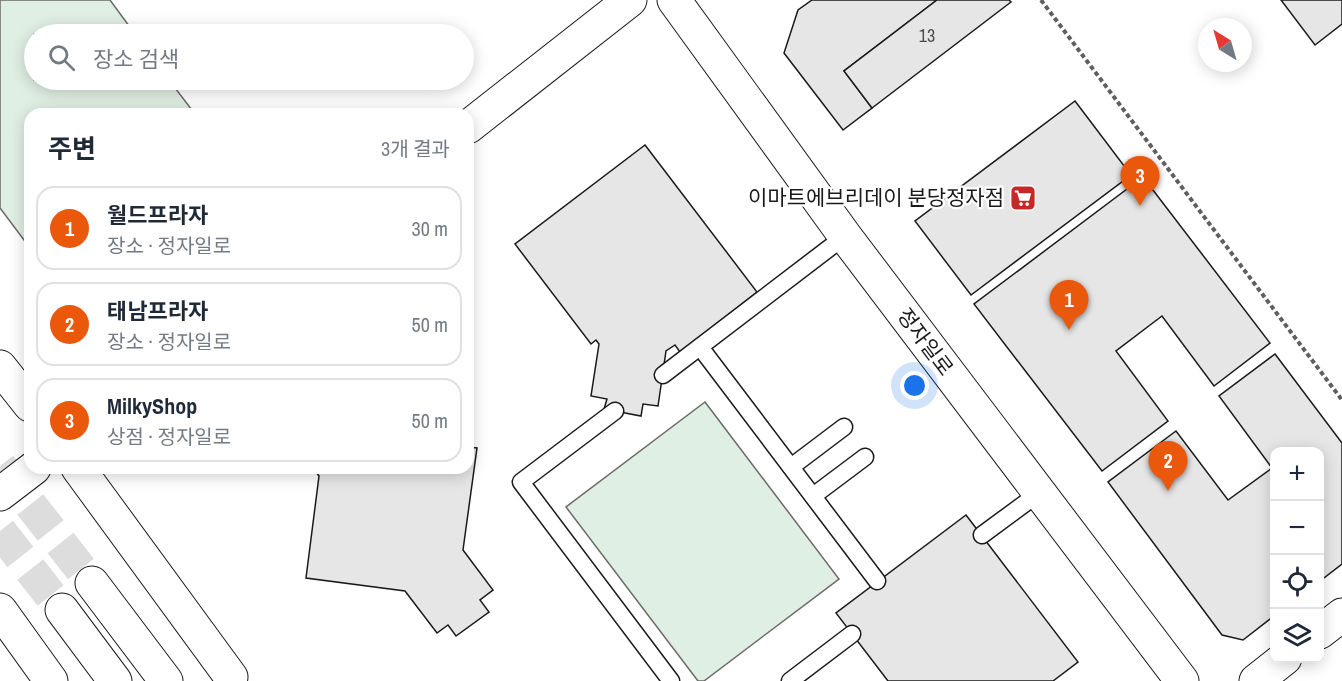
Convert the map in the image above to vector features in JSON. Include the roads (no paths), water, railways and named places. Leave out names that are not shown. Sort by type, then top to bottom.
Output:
[{"type":"main road","points":[[474,122],[630,0]]},
{"type":"main road","name":"정자일로","points":[[674,0],[845,236],[1182,681]]},
{"type":"main road","points":[[0,367],[24,397]]},
{"type":"main road","points":[[0,494],[26,474]]},
{"type":"main road","points":[[82,474],[231,678]]},
{"type":"main road","points":[[92,582],[166,681]]},
{"type":"main road","points":[[0,610],[51,681]]},
{"type":"main road","points":[[62,610],[115,681]]},
{"type":"main road","points":[[1324,629],[1342,615]]},
{"type":"main road","points":[[1257,681],[1279,663]]},
{"type":"lane","points":[[663,375],[845,236]]},
{"type":"lane","points":[[700,347],[877,581]]},
{"type":"lane","points":[[615,411],[521,482],[671,681]]},
{"type":"lane","points":[[791,467],[844,427]]},
{"type":"lane","points":[[813,496],[865,457]]},
{"type":"lane","points":[[982,536],[1039,493]]},
{"type":"lane","points":[[790,681],[852,634]]},
{"type":"tunnel","points":[[0,466],[92,583]]},
{"type":"tunnel","points":[[0,531],[62,610]]},
{"type":"place","name":"이마트에브리데이 분당정자점","points":[[1023,198]]},
{"type":"place","name":"MilkyShop","points":[[1140,206]]},
{"type":"place","name":"월드프라자","points":[[1069,330]]},
{"type":"place","name":"태남프라자","points":[[1168,491]]}]
